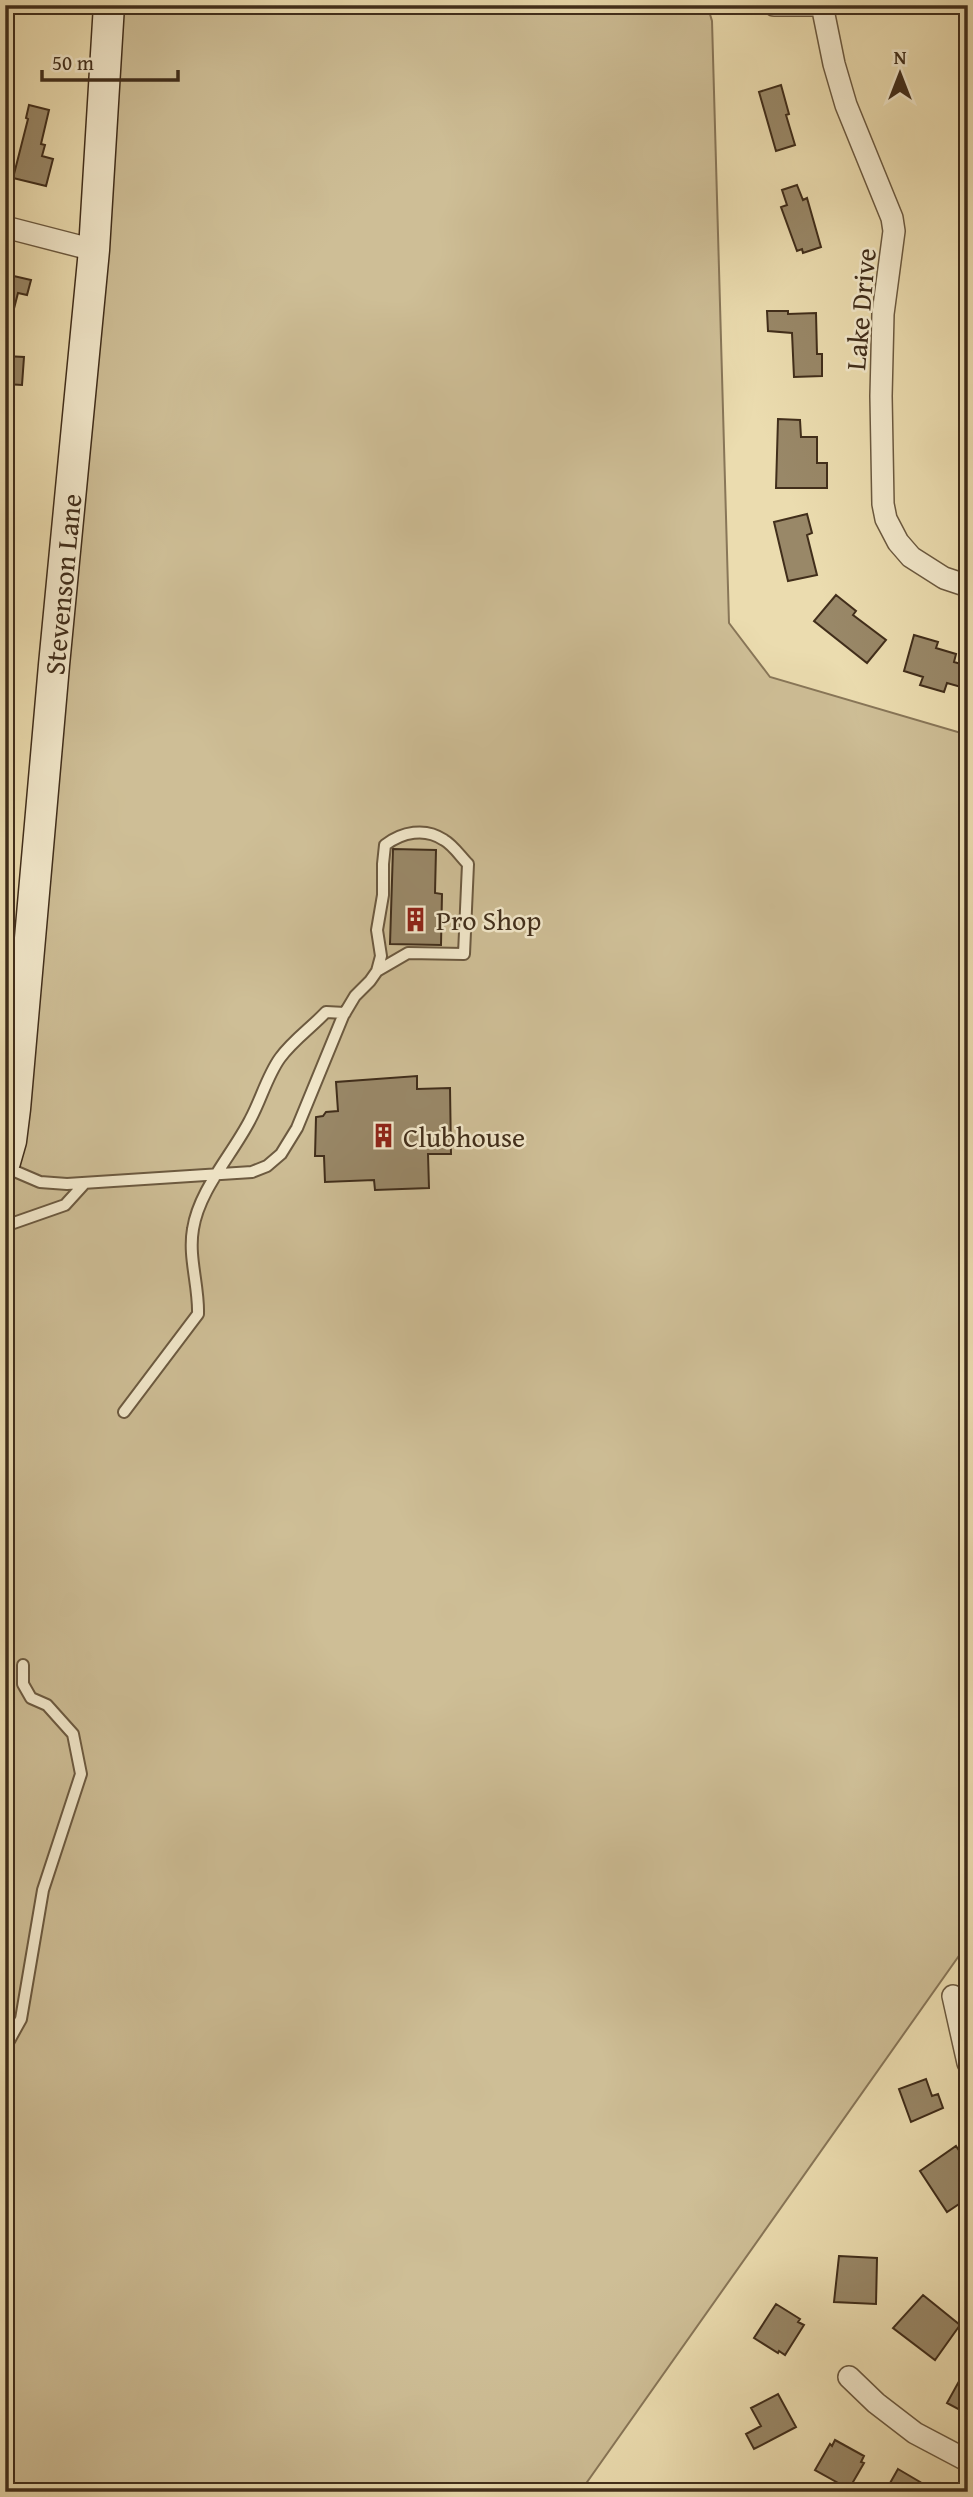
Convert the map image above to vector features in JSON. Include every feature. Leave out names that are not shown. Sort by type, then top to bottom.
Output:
[{"type":"street","name":"Stevenson Lane","points":[[5,1161],[16,1109],[15,989],[94,250],[109,5]]},
{"type":"street","points":[[774,5],[822,5]]},
{"type":"street","name":"Lake Drive","points":[[822,5],[834,64],[846,105],[892,218],[894,231],[883,314],[881,485],[886,519],[898,542],[911,557],[944,578],[968,586]]},
{"type":"street","points":[[5,228],[94,250]]},
{"type":"street","points":[[953,1996],[968,2063]]},
{"type":"street","points":[[849,2377],[876,2403],[915,2433],[968,2461]]},
{"type":"lane","points":[[5,1167],[40,1182],[85,1183],[252,1171],[267,1166],[281,1154],[297,1128],[345,1013],[355,996],[377,971],[381,956],[377,930],[383,895],[385,845],[395,838],[426,832],[444,840],[468,864],[464,954],[408,953],[377,971]]},
{"type":"lane","points":[[124,1412],[198,1314],[192,1259],[193,1228],[206,1190],[250,1120],[278,1061],[291,1044],[326,1012],[345,1013]]},
{"type":"lane","points":[[5,1226],[65,1205],[85,1183]]},
{"type":"lane","points":[[5,2048],[21,2019],[43,1891],[81,1774],[72,1734],[47,1705],[31,1698],[23,1684],[23,1665]]},
{"type":"shaded area","points":[[124,5],[649,5],[709,11],[712,21],[729,623],[770,677],[968,735],[968,1943],[580,2492],[5,2492],[5,1183],[21,1158]]},
{"type":"building","points":[[781,85],[795,145],[776,151],[759,92]]},
{"type":"building","points":[[29,105],[49,110],[41,144],[45,145],[42,156],[53,159],[46,186],[13,178]]},
{"type":"building","points":[[797,185],[803,200],[807,198],[821,247],[803,253],[802,249],[797,251],[781,207],[787,205],[782,190]]},
{"type":"building","points":[[5,274],[31,280],[27,295],[18,293],[10,324],[5,323]]},
{"type":"building","points":[[767,311],[788,311],[788,314],[816,313],[817,354],[822,354],[822,376],[794,377],[792,333],[768,331]]},
{"type":"building","points":[[5,356],[24,357],[22,385],[5,384]]},
{"type":"building","points":[[778,419],[800,420],[801,437],[817,437],[817,463],[827,463],[827,488],[776,488]]},
{"type":"building","points":[[807,514],[812,533],[807,535],[817,575],[788,581],[774,522]]},
{"type":"building","points":[[836,595],[856,611],[853,615],[886,640],[867,663],[814,621]]},
{"type":"building","points":[[914,635],[938,642],[936,648],[956,654],[954,662],[968,666],[968,689],[947,683],[944,692],[920,685],[923,677],[904,671]]},
{"type":"building","name":"Pro Shop","points":[[393,849],[436,850],[435,893],[442,894],[441,945],[390,944]]},
{"type":"building","name":"Clubhouse","points":[[417,1076],[417,1089],[450,1088],[451,1154],[428,1154],[429,1188],[375,1190],[374,1180],[325,1182],[324,1156],[315,1156],[316,1117],[323,1116],[326,1112],[338,1111],[336,1082]]},
{"type":"building","points":[[926,2079],[932,2096],[938,2094],[943,2108],[911,2122],[899,2089]]},
{"type":"building","points":[[956,2146],[968,2164],[968,2198],[947,2212],[920,2171]]},
{"type":"building","points":[[839,2256],[877,2258],[876,2304],[834,2302]]},
{"type":"building","points":[[923,2295],[960,2325],[935,2360],[893,2328]]},
{"type":"building","points":[[776,2304],[800,2319],[798,2322],[804,2325],[785,2355],[754,2338]]},
{"type":"building","points":[[968,2365],[968,2408],[963,2405],[960,2410],[947,2403]]},
{"type":"building","points":[[778,2394],[796,2427],[754,2449],[746,2434],[761,2426],[751,2408]]},
{"type":"building","points":[[835,2440],[864,2456],[861,2462],[864,2463],[849,2489],[815,2470]]},
{"type":"building","points":[[898,2469],[937,2492],[885,2492]]},
{"type":"place","name":"Pro Shop","points":[[416,919]]},
{"type":"place","name":"Clubhouse","points":[[383,1136]]}]
